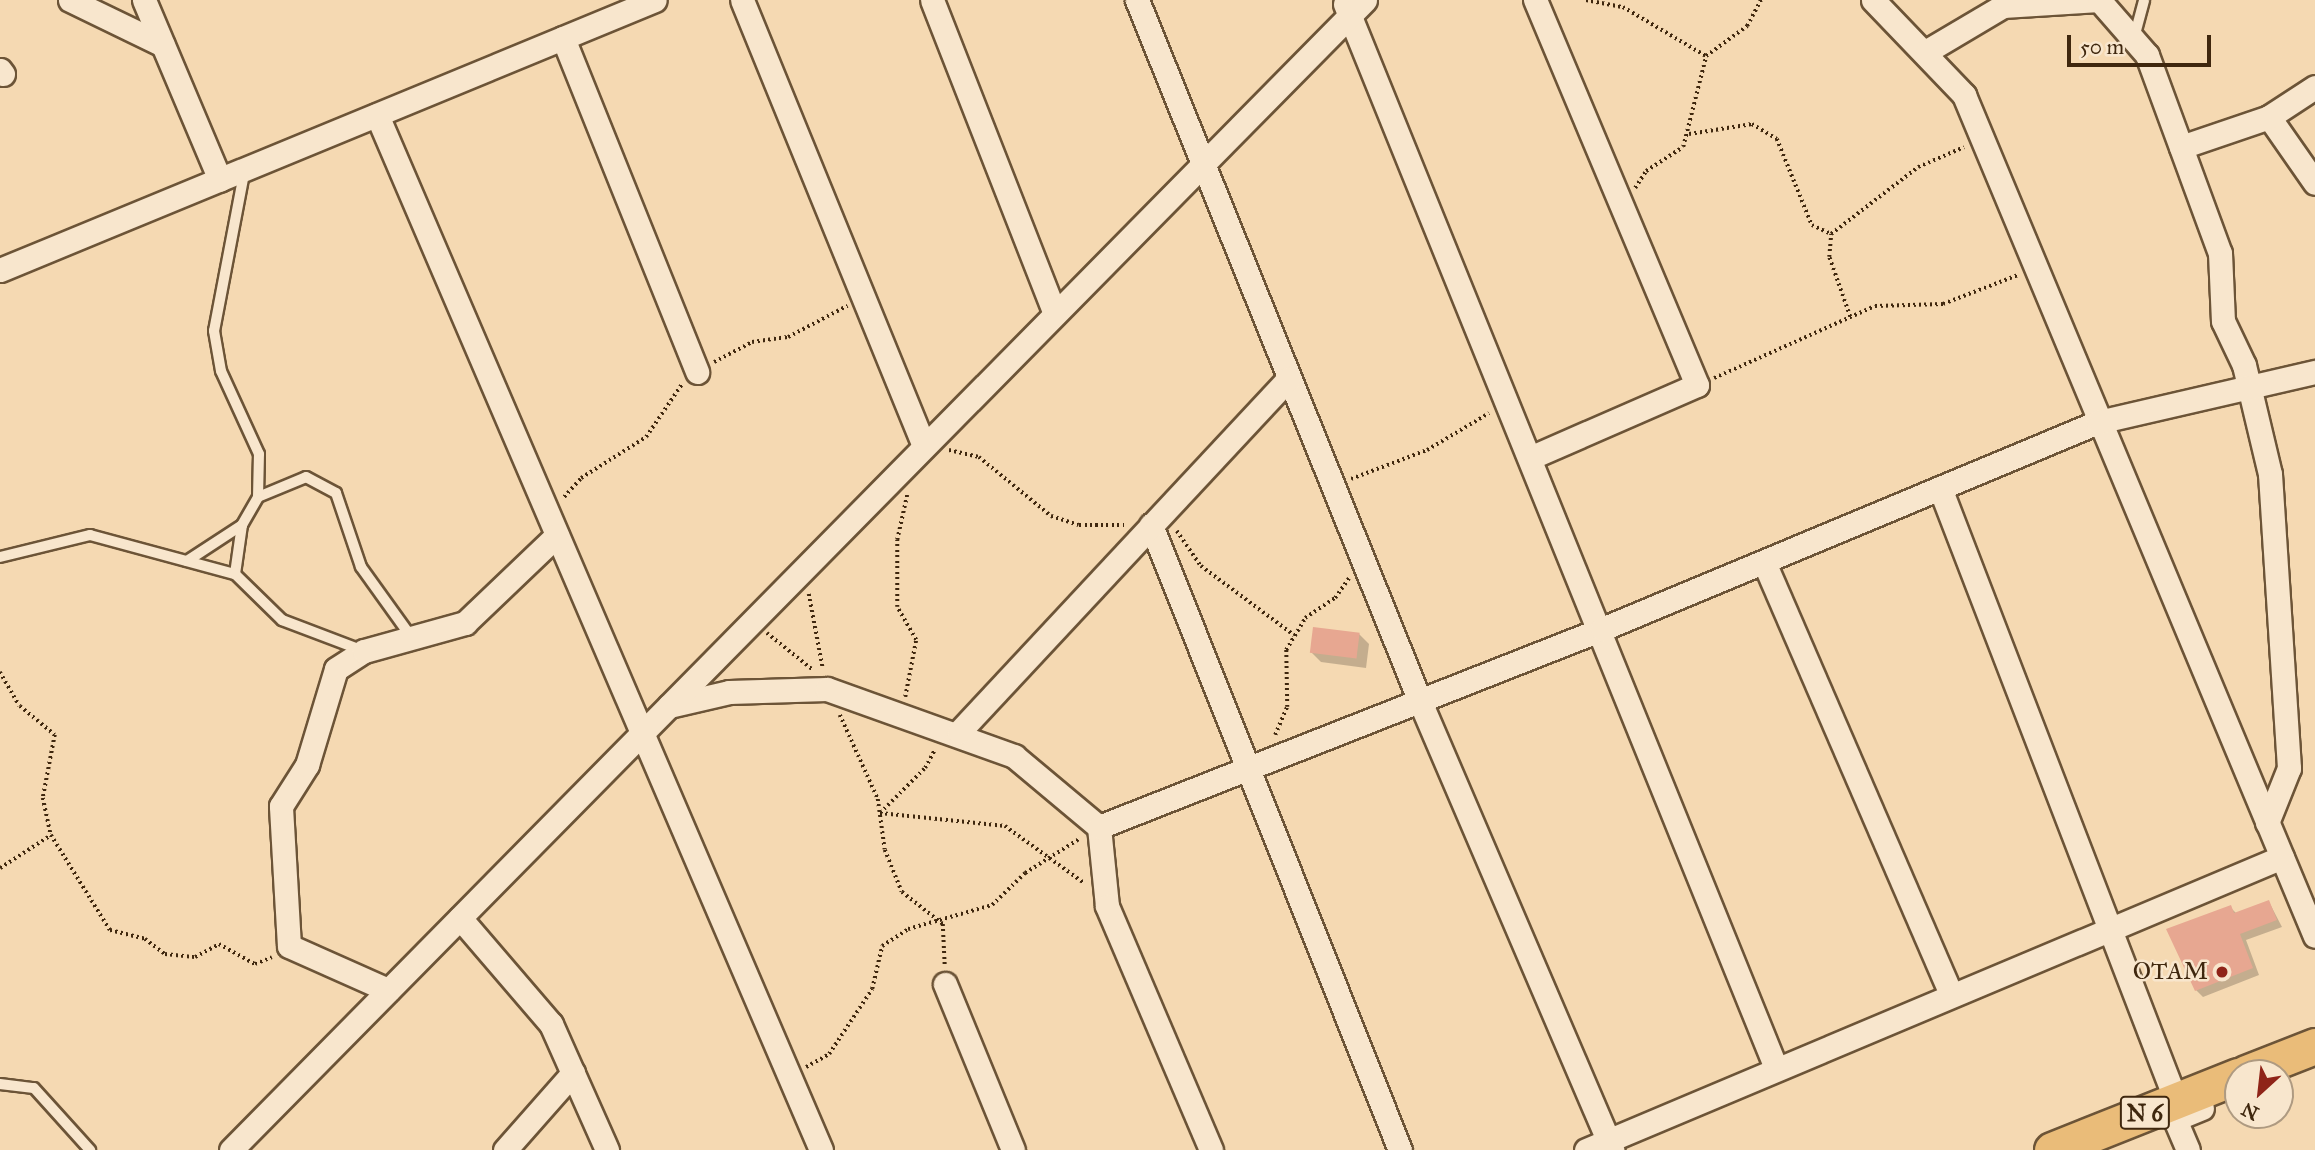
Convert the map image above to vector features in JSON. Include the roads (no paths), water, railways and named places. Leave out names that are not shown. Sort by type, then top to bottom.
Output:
[{"type":"main road","points":[[2282,1059],[2315,1046]]},
{"type":"main road","name":"N 6","points":[[2052,1150],[2188,1108],[2224,1085]]},
{"type":"street","points":[[70,0],[163,45]]},
{"type":"street","points":[[144,0],[220,180]]},
{"type":"street","points":[[0,270],[655,0]]},
{"type":"street","points":[[742,0],[924,445]]},
{"type":"street","points":[[932,0],[1055,314]]},
{"type":"street","points":[[1137,0],[1200,168],[1419,699],[1610,1146]]},
{"type":"street","points":[[1532,457],[1697,385],[1535,0]]},
{"type":"street","points":[[1873,0],[1927,51],[1964,94],[2098,422],[2315,936]]},
{"type":"street","points":[[1927,51],[2003,6],[2099,0],[2147,55],[2220,253],[2223,321],[2250,388],[2270,474],[2289,768],[2267,823]]},
{"type":"street","points":[[231,1150],[1200,168],[1353,5],[1776,1068]]},
{"type":"street","points":[[563,38],[697,372]]},
{"type":"street","points":[[2181,147],[2269,117],[2315,87]]},
{"type":"street","points":[[377,114],[821,1150]]},
{"type":"street","points":[[2269,117],[2315,183]]},
{"type":"street","points":[[1099,827],[1602,629],[2098,422],[2315,372]]},
{"type":"street","points":[[953,730],[1288,379]]},
{"type":"street","points":[[1940,488],[2112,929],[2188,1108],[2188,1150]]},
{"type":"street","points":[[1157,518],[1400,1150]]},
{"type":"street","points":[[388,990],[289,946],[281,806],[307,765],[336,668],[364,652],[466,623],[557,535]]},
{"type":"street","points":[[1764,562],[1950,992]]},
{"type":"street","points":[[669,706],[729,692],[827,689],[953,730],[1014,756],[1099,827],[1107,906],[1211,1150]]},
{"type":"street","points":[[1586,1150],[1610,1146],[1776,1068],[1950,992],[2112,929],[2282,858]]},
{"type":"street","points":[[460,918],[551,1024],[607,1150]]},
{"type":"street","points":[[945,984],[1013,1150]]},
{"type":"street","points":[[505,1150],[573,1073]]},
{"type":"lane","points":[[2134,39],[2144,0]]},
{"type":"lane","points":[[235,574],[242,525],[258,497],[258,454],[220,371],[214,331],[246,169]]},
{"type":"lane","points":[[258,497],[306,477],[336,493],[361,567],[412,638]]},
{"type":"lane","points":[[187,561],[242,525]]},
{"type":"lane","points":[[0,557],[90,535],[235,574],[282,620],[364,652]]},
{"type":"lane","points":[[0,1084],[34,1088],[90,1150]]},
{"type":"place","name":"OTAM","points":[[2222,972]]}]
